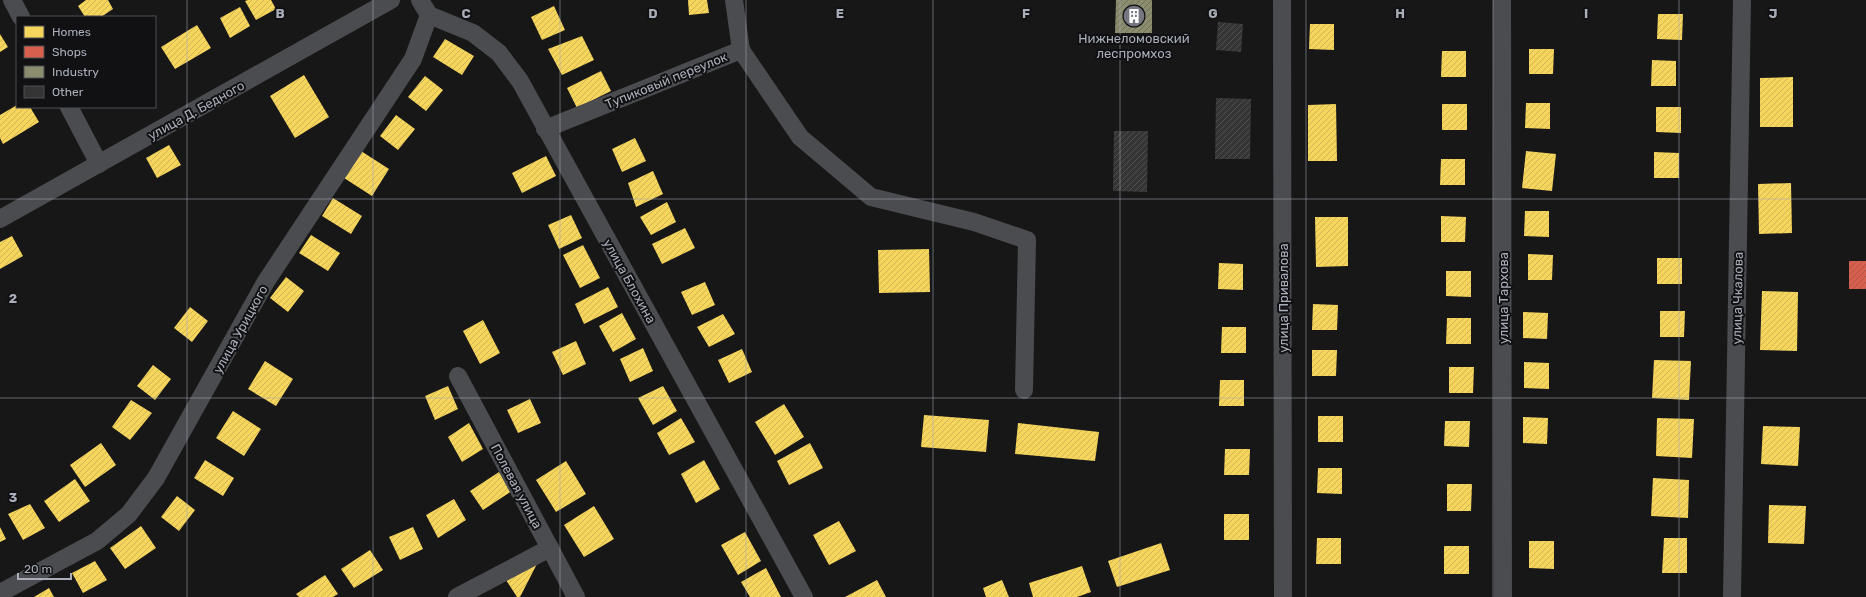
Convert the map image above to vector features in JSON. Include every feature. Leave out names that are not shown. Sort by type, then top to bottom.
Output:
[{"type":"street","points":[[12,0],[20,16]]},
{"type":"street","name":"улица Д. Бедного","points":[[0,219],[391,0]]},
{"type":"street","name":"Тупиковый переулок","points":[[546,129],[741,50],[734,0]]},
{"type":"street","name":"улица Привалова","points":[[1282,0],[1283,597]]},
{"type":"street","name":"улица Тархова","points":[[1502,0],[1503,597]]},
{"type":"street","name":"улица Чкалова","points":[[1732,597],[1742,0]]},
{"type":"street","name":"улица Блохина","points":[[425,7],[472,33],[499,53],[520,81],[804,597]]},
{"type":"street","name":"улица Урицкого","points":[[0,593],[96,540],[129,514],[156,478],[265,283],[413,59],[425,7]]},
{"type":"street","points":[[741,50],[800,137],[871,197],[974,222],[1027,240],[1024,390]]},
{"type":"street","points":[[70,108],[99,164]]},
{"type":"street","name":"Полевая улица","points":[[458,376],[576,597]]},
{"type":"street","points":[[456,597],[550,548]]},
{"type":"building: Homes","points":[[86,0],[108,0],[113,9],[102,16],[84,16],[78,6]]},
{"type":"building: Homes","points":[[271,0],[276,9],[256,20],[245,1]]},
{"type":"building: Homes","points":[[688,0],[707,0],[709,13],[689,15]]},
{"type":"building: Homes","points":[[554,6],[565,30],[542,40],[531,17]]},
{"type":"building: Homes","points":[[240,7],[250,26],[230,38],[220,18]]},
{"type":"building: Homes","points":[[1658,14],[1683,14],[1682,40],[1657,39]]},
{"type":"building: Homes","points":[[1310,24],[1334,24],[1334,50],[1309,49]]},
{"type":"building: Homes","points":[[197,25],[211,48],[175,69],[161,47]]},
{"type":"building: Homes","points":[[0,34],[8,47],[0,52]]},
{"type":"building: Homes","points":[[582,36],[594,60],[562,75],[548,49]]},
{"type":"building: Homes","points":[[445,39],[474,56],[462,75],[433,57]]},
{"type":"building: Homes","points":[[1529,49],[1554,49],[1553,74],[1529,74]]},
{"type":"building: Homes","points":[[1442,51],[1466,51],[1466,77],[1441,77]]},
{"type":"building: Homes","points":[[1652,60],[1676,61],[1676,86],[1651,86]]},
{"type":"building: Homes","points":[[601,71],[611,91],[577,108],[567,88]]},
{"type":"building: Homes","points":[[304,75],[329,117],[295,138],[270,96]]},
{"type":"building: Homes","points":[[425,76],[443,90],[426,111],[408,97]]},
{"type":"building: Homes","points":[[1793,77],[1793,127],[1760,127],[1760,78]]},
{"type":"building: Homes","points":[[1526,103],[1550,103],[1550,129],[1525,128]]},
{"type":"building: Homes","points":[[1336,104],[1337,161],[1308,161],[1308,105]]},
{"type":"building: Homes","points":[[1442,104],[1467,104],[1467,130],[1442,130]]},
{"type":"building: Homes","points":[[16,106],[16,108],[31,108],[39,122],[3,144],[0,138],[0,115]]},
{"type":"building: Homes","points":[[1656,107],[1681,107],[1681,133],[1656,132]]},
{"type":"building: Homes","points":[[396,115],[415,129],[398,150],[380,136]]},
{"type":"building: Homes","points":[[635,138],[646,161],[622,172],[612,149]]},
{"type":"building: Homes","points":[[169,145],[181,165],[157,178],[146,158]]},
{"type":"building: Homes","points":[[361,151],[389,169],[372,196],[344,178]]},
{"type":"building: Homes","points":[[1526,151],[1556,154],[1552,191],[1522,188]]},
{"type":"building: Homes","points":[[1654,152],[1679,153],[1679,178],[1654,178]]},
{"type":"building: Homes","points":[[546,156],[556,176],[522,193],[512,173]]},
{"type":"building: Homes","points":[[1441,159],[1465,159],[1465,185],[1440,185]]},
{"type":"building: Homes","points":[[653,171],[663,194],[636,207],[628,183]]},
{"type":"building: Homes","points":[[1791,183],[1792,233],[1759,234],[1758,184]]},
{"type":"building: Homes","points":[[333,198],[362,216],[351,234],[322,216]]},
{"type":"building: Homes","points":[[667,202],[676,222],[651,235],[640,217]]},
{"type":"building: Homes","points":[[1525,211],[1549,211],[1549,237],[1524,236]]},
{"type":"building: Homes","points":[[571,215],[582,238],[559,249],[548,225]]},
{"type":"building: Homes","points":[[1441,216],[1466,217],[1465,242],[1441,242]]},
{"type":"building: Homes","points":[[1315,217],[1348,217],[1348,266],[1316,267]]},
{"type":"building: Homes","points":[[685,228],[695,248],[662,264],[652,244]]},
{"type":"building: Homes","points":[[311,235],[340,253],[328,271],[299,253]]},
{"type":"building: Homes","points":[[12,236],[23,256],[0,269],[0,242]]},
{"type":"building: Homes","points":[[583,245],[600,278],[580,288],[563,255]]},
{"type":"building: Homes","points":[[929,249],[930,292],[879,293],[878,250]]},
{"type":"building: Homes","points":[[1528,254],[1553,255],[1552,280],[1528,280]]},
{"type":"building: Homes","points":[[1657,258],[1682,258],[1682,284],[1657,284]]},
{"type":"building: Homes","points":[[1219,263],[1243,264],[1243,290],[1218,289]]},
{"type":"building: Homes","points":[[1446,271],[1471,271],[1471,297],[1446,296]]},
{"type":"building: Homes","points":[[286,277],[304,291],[288,312],[270,298]]},
{"type":"building: Homes","points":[[705,282],[715,305],[692,315],[681,292]]},
{"type":"building: Homes","points":[[608,287],[618,307],[584,324],[575,304]]},
{"type":"building: Homes","points":[[1762,291],[1798,292],[1797,351],[1760,350]]},
{"type":"building: Homes","points":[[1313,304],[1338,305],[1337,330],[1312,330]]},
{"type":"building: Homes","points":[[190,307],[208,321],[192,342],[174,328]]},
{"type":"building: Homes","points":[[1660,311],[1685,311],[1684,337],[1660,337]]},
{"type":"building: Homes","points":[[1523,312],[1548,313],[1547,339],[1523,338]]},
{"type":"building: Homes","points":[[622,313],[636,339],[613,352],[599,326]]},
{"type":"building: Homes","points":[[723,314],[735,334],[709,347],[697,327]]},
{"type":"building: Homes","points":[[1447,318],[1471,318],[1471,344],[1446,344]]},
{"type":"building: Homes","points":[[483,320],[500,353],[480,364],[463,331]]},
{"type":"building: Homes","points":[[1222,327],[1246,327],[1246,353],[1221,353]]},
{"type":"building: Homes","points":[[576,341],[586,364],[563,375],[552,352]]},
{"type":"building: Homes","points":[[643,348],[653,371],[630,382],[620,359]]},
{"type":"building: Homes","points":[[742,349],[752,372],[729,383],[718,360]]},
{"type":"building: Homes","points":[[1312,350],[1337,350],[1336,376],[1312,376]]},
{"type":"building: Homes","points":[[1654,360],[1691,361],[1689,400],[1652,398]]},
{"type":"building: Homes","points":[[265,361],[293,379],[276,406],[248,389]]},
{"type":"building: Homes","points":[[1524,362],[1549,363],[1549,389],[1524,388]]},
{"type":"building: Homes","points":[[153,365],[171,379],[155,400],[137,386]]},
{"type":"building: Homes","points":[[1449,367],[1474,367],[1473,393],[1449,393]]},
{"type":"building: Homes","points":[[1220,380],[1244,380],[1244,406],[1219,406]]},
{"type":"building: Homes","points":[[448,386],[458,409],[435,420],[425,396]]},
{"type":"building: Homes","points":[[663,386],[677,411],[653,425],[638,398]]},
{"type":"building: Homes","points":[[530,399],[541,423],[518,433],[507,410]]},
{"type":"building: Homes","points":[[131,400],[152,413],[130,440],[112,427]]},
{"type":"building: Homes","points":[[784,404],[804,437],[775,455],[755,422]]},
{"type":"building: Homes","points":[[233,411],[261,429],[244,456],[216,438]]},
{"type":"building: Homes","points":[[924,415],[989,420],[986,452],[921,447]]},
{"type":"building: Homes","points":[[1318,416],[1343,416],[1343,442],[1318,442]]},
{"type":"building: Homes","points":[[1523,417],[1548,418],[1547,444],[1523,443]]},
{"type":"building: Homes","points":[[681,418],[695,442],[669,455],[657,433]]},
{"type":"building: Homes","points":[[1657,418],[1694,419],[1692,458],[1656,456]]},
{"type":"building: Homes","points":[[1445,421],[1470,421],[1469,447],[1444,446]]},
{"type":"building: Homes","points":[[469,423],[483,449],[462,462],[448,437]]},
{"type":"building: Homes","points":[[1018,423],[1099,432],[1095,461],[1015,454]]},
{"type":"building: Homes","points":[[1763,426],[1800,427],[1798,466],[1761,464]]},
{"type":"building: Homes","points":[[101,443],[116,465],[85,487],[70,465]]},
{"type":"building: Homes","points":[[810,443],[823,468],[789,485],[777,461]]},
{"type":"building: Homes","points":[[1225,449],[1250,449],[1249,475],[1224,475]]},
{"type":"building: Homes","points":[[205,460],[234,478],[223,496],[194,478]]},
{"type":"building: Homes","points":[[704,460],[720,489],[696,503],[681,474]]},
{"type":"building: Homes","points":[[566,461],[586,494],[556,512],[536,480]]},
{"type":"building: Homes","points":[[1318,468],[1342,468],[1342,494],[1317,493]]},
{"type":"building: Homes","points":[[499,472],[512,491],[483,510],[470,491]]},
{"type":"building: Homes","points":[[1653,478],[1689,480],[1688,518],[1651,516]]},
{"type":"building: Homes","points":[[75,479],[90,501],[59,522],[44,501]]},
{"type":"building: Homes","points":[[1447,484],[1472,484],[1471,511],[1447,511]]},
{"type":"building: Homes","points":[[177,496],[195,510],[179,531],[161,517]]},
{"type":"building: Homes","points":[[454,499],[466,520],[438,538],[426,515]]},
{"type":"building: Homes","points":[[30,504],[45,528],[23,540],[8,514]]},
{"type":"building: Homes","points":[[1769,505],[1806,506],[1804,544],[1768,543]]},
{"type":"building: Homes","points":[[594,506],[614,539],[584,557],[564,525]]},
{"type":"building: Homes","points":[[1224,514],[1249,514],[1249,540],[1224,540]]},
{"type":"building: Homes","points":[[839,521],[856,551],[829,565],[813,535]]},
{"type":"building: Homes","points":[[141,526],[156,548],[125,569],[110,548]]},
{"type":"building: Homes","points":[[0,527],[6,539],[0,542]]},
{"type":"building: Homes","points":[[413,527],[423,549],[400,560],[389,537]]},
{"type":"building: Homes","points":[[745,532],[761,561],[738,575],[721,545]]},
{"type":"building: Homes","points":[[1317,538],[1341,538],[1341,564],[1316,564]]},
{"type":"building: Homes","points":[[1664,538],[1687,538],[1687,573],[1662,573]]},
{"type":"building: Homes","points":[[1529,541],[1554,541],[1554,569],[1529,568]]},
{"type":"building: Homes","points":[[1161,543],[1170,570],[1117,587],[1108,561]]},
{"type":"building: Homes","points":[[1444,546],[1469,546],[1469,574],[1444,574]]},
{"type":"building: Homes","points":[[370,550],[383,570],[354,588],[341,569]]},
{"type":"building: Homes","points":[[539,560],[520,597],[517,597],[506,580]]},
{"type":"building: Homes","points":[[95,561],[107,580],[83,593],[72,573]]},
{"type":"building: Homes","points":[[1082,566],[1091,592],[1077,597],[1033,597],[1029,583]]},
{"type":"building: Homes","points":[[766,568],[781,597],[750,597],[741,582]]},
{"type":"building: Homes","points":[[325,575],[338,594],[333,597],[299,597],[296,594]]},
{"type":"building: Homes","points":[[877,580],[886,597],[845,597]]},
{"type":"building: Homes","points":[[1002,580],[1009,597],[986,597],[983,588]]},
{"type":"building: Homes","points":[[49,588],[54,597],[34,597]]},
{"type":"building: Shops","points":[[1849,261],[1866,261],[1866,289],[1849,289]]},
{"type":"building: Industry","name":"Нижнеломовский леспромхоз","points":[[1116,0],[1152,0],[1152,33],[1115,33]]},
{"type":"building: Other","points":[[1218,22],[1243,24],[1241,52],[1216,50]]},
{"type":"building: Other","points":[[1216,98],[1251,99],[1250,159],[1215,159]]},
{"type":"building: Other","points":[[1114,131],[1148,131],[1147,192],[1113,191]]},
{"type":"place","name":"Нижнеломовский леспромхоз","points":[[1134,16]]}]
